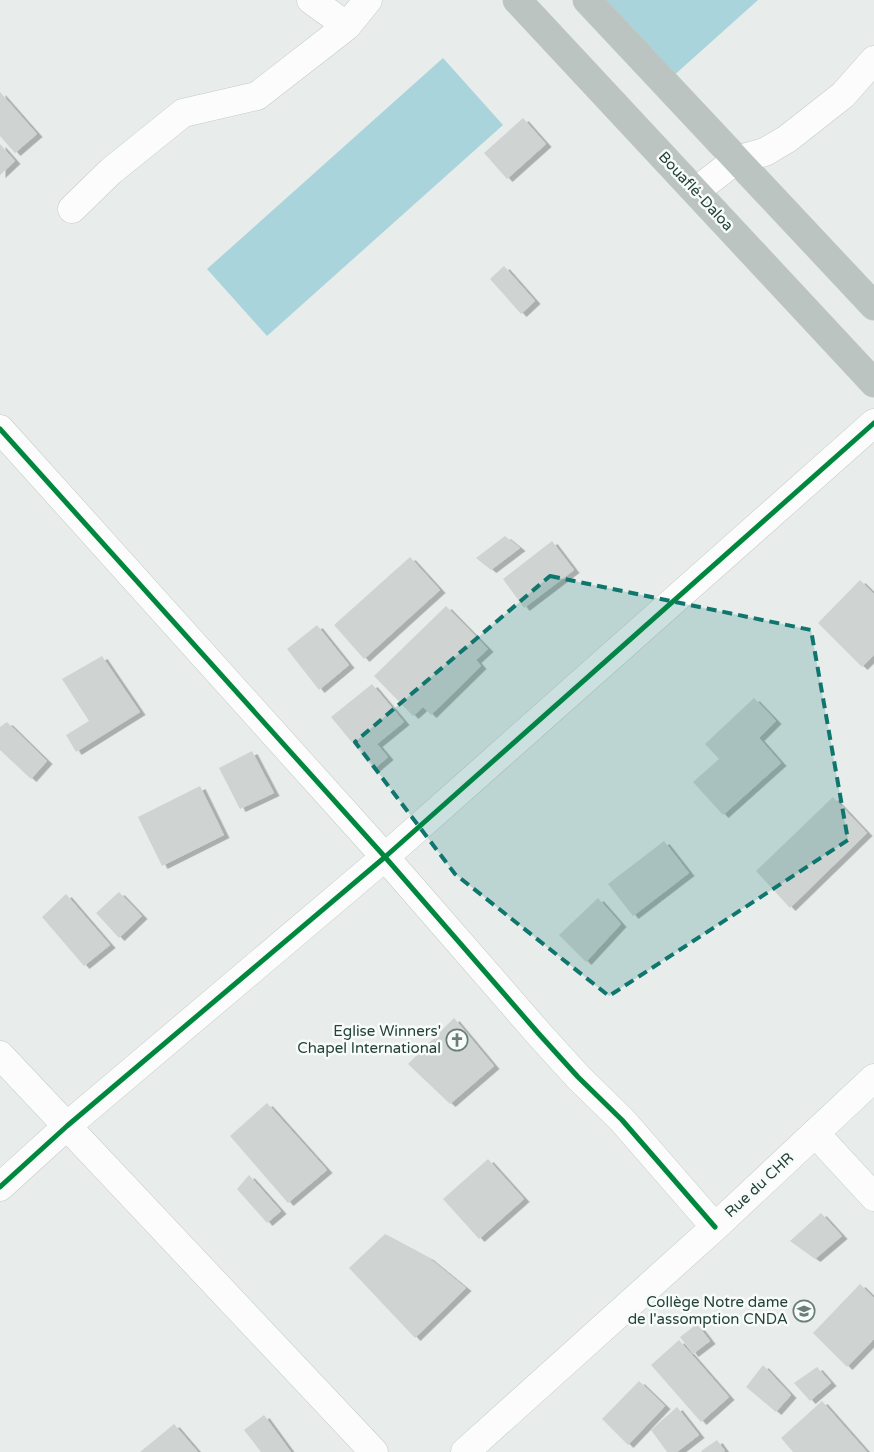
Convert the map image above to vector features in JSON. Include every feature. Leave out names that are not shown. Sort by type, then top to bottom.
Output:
[{"type":"highway","name":"Bouaflé-Daloa","points":[[517,0],[874,383]]},
{"type":"highway","points":[[588,0],[874,306]]},
{"type":"street","points":[[311,0],[346,26]]},
{"type":"street","points":[[72,209],[111,171],[183,113],[257,96],[346,26],[368,0]]},
{"type":"street","points":[[696,191],[736,160],[765,152],[788,139],[843,95],[874,60]]},
{"type":"street","points":[[0,1187],[67,1126],[385,857],[874,423]]},
{"type":"street","points":[[0,429],[385,857],[538,1034],[622,1120],[715,1227]]},
{"type":"street","points":[[0,1055],[374,1452]]},
{"type":"street","name":"Rue du CHR","points":[[465,1452],[715,1227],[874,1078]]},
{"type":"street","points":[[815,1133],[874,1197]]},
{"type":"highlighted area","points":[[550,576],[811,630],[848,840],[609,996],[455,874],[355,742]]},
{"type":"water","points":[[601,0],[758,0],[671,78]]},
{"type":"water","points":[[443,58],[503,125],[267,336],[207,269]]},
{"type":"building","points":[[0,92],[37,134],[15,153],[0,136]]},
{"type":"building","points":[[523,118],[546,144],[507,179],[484,153]]},
{"type":"building","points":[[0,144],[15,161],[0,175]]},
{"type":"building","points":[[504,266],[535,301],[521,314],[490,279]]},
{"type":"building","points":[[505,536],[520,548],[491,570],[476,558]]},
{"type":"building","points":[[552,541],[574,570],[524,608],[503,579]]},
{"type":"building","points":[[410,557],[440,590],[364,659],[334,625]]},
{"type":"building","points":[[860,580],[874,594],[874,655],[862,667],[818,623]]},
{"type":"building","points":[[446,606],[488,649],[476,660],[481,666],[431,715],[423,707],[413,716],[374,676]]},
{"type":"building","points":[[317,625],[349,665],[319,690],[287,649]]},
{"type":"building","points":[[102,656],[140,712],[76,752],[66,735],[89,721],[62,679]]},
{"type":"building","points":[[372,684],[404,722],[377,744],[388,757],[374,769],[331,717]]},
{"type":"building","points":[[754,698],[776,721],[759,738],[781,763],[723,815],[693,782],[719,759],[705,744]]},
{"type":"building","points":[[7,722],[47,761],[31,779],[0,750],[0,727]]},
{"type":"building","points":[[252,751],[274,793],[240,809],[219,768]]},
{"type":"building","points":[[200,786],[224,835],[162,866],[138,817]]},
{"type":"building","points":[[833,797],[867,833],[790,908],[756,871]]},
{"type":"building","points":[[664,841],[689,873],[633,916],[608,884]]},
{"type":"building","points":[[119,892],[142,916],[119,938],[96,913]]},
{"type":"building","points":[[66,894],[110,945],[84,966],[42,917]]},
{"type":"building","points":[[598,898],[621,924],[586,962],[559,935]]},
{"type":"building","points":[[454,1018],[494,1066],[450,1104],[408,1064]]},
{"type":"building","points":[[267,1103],[327,1170],[288,1203],[230,1136]]},
{"type":"building","points":[[488,1159],[524,1199],[479,1239],[443,1199]]},
{"type":"building","points":[[249,1175],[281,1211],[267,1223],[237,1189]]},
{"type":"building","points":[[821,1213],[842,1236],[815,1259],[790,1241]]},
{"type":"building","points":[[385,1234],[428,1257],[466,1288],[415,1338],[349,1268]]},
{"type":"building","points":[[860,1284],[874,1298],[874,1339],[847,1367],[813,1333]]},
{"type":"building","points":[[697,1324],[710,1341],[693,1354],[680,1337]]},
{"type":"building","points":[[679,1340],[729,1397],[701,1422],[651,1365]]},
{"type":"building","points":[[763,1365],[791,1395],[776,1412],[746,1387]]},
{"type":"building","points":[[817,1367],[831,1383],[810,1401],[794,1383]]},
{"type":"building","points":[[639,1381],[665,1406],[628,1445],[602,1419]]},
{"type":"building","points":[[822,1401],[867,1452],[793,1452],[781,1438]]},
{"type":"building","points":[[677,1407],[699,1435],[677,1452],[667,1452],[651,1430]]},
{"type":"building","points":[[264,1415],[291,1452],[261,1452],[244,1430]]},
{"type":"building","points":[[174,1424],[198,1452],[140,1452]]},
{"type":"building","points":[[717,1440],[725,1451],[701,1451]]},
{"type":"cycle path","points":[[0,1187],[67,1126],[385,857],[874,423]]},
{"type":"cycle path","points":[[0,429],[385,857],[539,1034],[578,1077],[622,1120],[715,1227]]},
{"type":"place","name":"Eglise Winners' Chapel International","points":[[457,1040]]},
{"type":"place","name":"Collège Notre dame de l'assomption CNDA","points":[[804,1311]]}]
